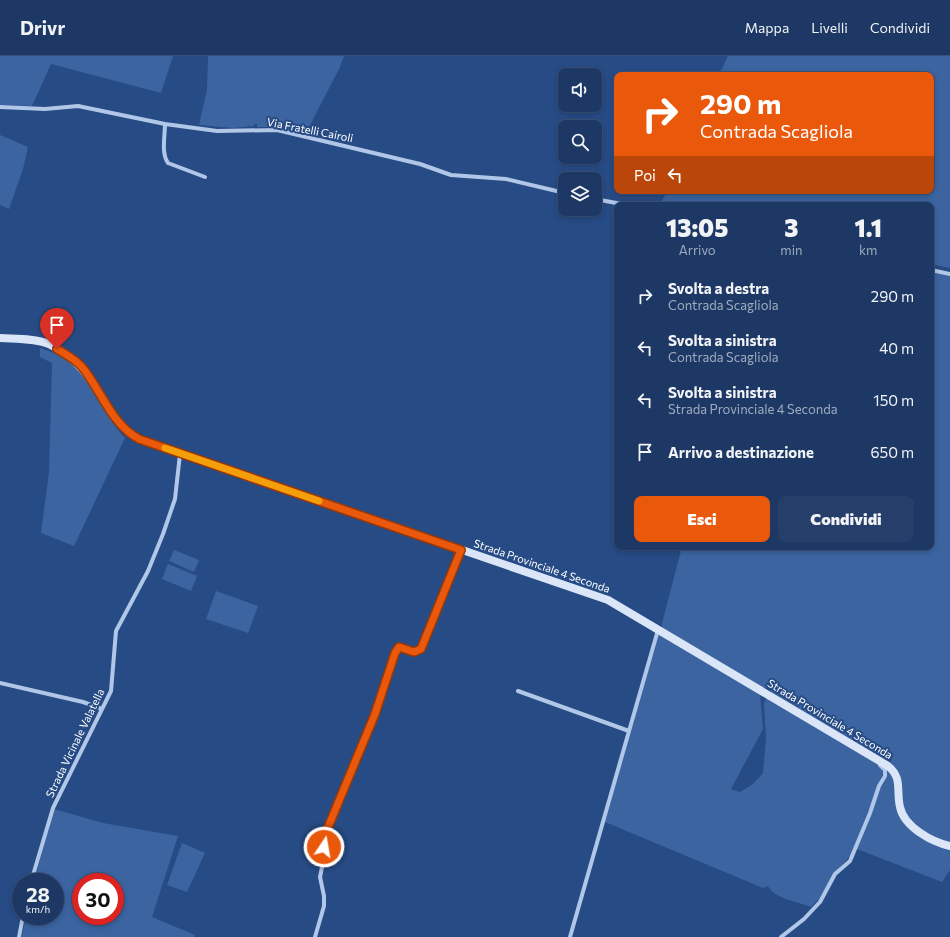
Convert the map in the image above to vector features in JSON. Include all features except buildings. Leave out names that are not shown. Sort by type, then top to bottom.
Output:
[{"type":"street","name":"Via Fratelli Cairoli","points":[[0,107],[45,109],[83,107],[108,114],[217,131],[277,130],[420,164],[451,175],[506,179],[558,191]]},
{"type":"street","points":[[165,124],[165,158],[168,163],[205,176]]},
{"type":"street","points":[[602,200],[614,203]]},
{"type":"street","points":[[934,271],[950,274]]},
{"type":"street","name":"Strada Provinciale 4 Seconda","points":[[0,338],[32,340],[49,344],[81,365],[124,428],[139,439],[608,600],[888,766],[896,774],[899,781],[900,807],[908,821],[929,838],[950,846]]},
{"type":"street","name":"Strada Vicinale Valatella","points":[[34,873],[53,808],[107,701],[113,684],[116,631],[148,570],[163,534],[175,499],[180,454]]},
{"type":"street","points":[[315,937],[324,906],[324,896],[320,877],[324,858],[324,837],[375,714],[395,653],[399,647],[414,652],[421,649],[461,550]]},
{"type":"street","points":[[570,937],[658,629]]},
{"type":"street","points":[[0,683],[83,702],[102,709]]},
{"type":"street","points":[[518,691],[629,731]]},
{"type":"street","points":[[781,937],[804,919],[820,902],[835,874],[850,860],[870,813],[879,786],[885,776],[883,768],[872,756]]},
{"type":"street","points":[[19,937],[21,925]]},
{"type":"shaded area","points":[[0,56],[173,56],[161,93],[51,64],[32,106],[0,105]]},
{"type":"shaded area","points":[[208,56],[344,56],[340,67],[306,133],[272,127],[257,127],[257,124],[254,124],[254,126],[233,128],[199,125],[207,89]]},
{"type":"shaded area","points":[[728,56],[950,56],[950,268],[934,265],[934,202],[662,202],[666,194],[934,194],[934,72],[720,72]]},
{"type":"shaded area","points":[[0,135],[28,147],[23,169],[9,209],[0,205]]},
{"type":"shaded area","points":[[934,273],[950,276],[950,843],[930,835],[916,825],[907,814],[904,808],[900,774],[890,763],[892,759],[889,757],[887,761],[771,693],[771,689],[767,687],[764,689],[662,628],[681,550],[934,550]]},
{"type":"shaded area","points":[[40,348],[62,357],[77,369],[92,388],[117,429],[125,438],[74,546],[41,533],[49,472],[52,363],[40,357]]},
{"type":"shaded area","points":[[174,550],[199,560],[194,572],[169,561]]},
{"type":"shaded area","points":[[168,564],[197,576],[191,591],[162,579]]},
{"type":"shaded area","points":[[216,591],[258,606],[248,633],[206,619]]},
{"type":"shaded area","points":[[660,634],[760,694],[763,729],[731,789],[740,792],[753,784],[763,773],[766,738],[764,703],[767,697],[871,758],[882,769],[883,773],[852,854],[834,873],[820,898],[811,907],[787,900],[776,894],[768,886],[763,888],[605,822],[658,635]]},
{"type":"shaded area","points":[[885,767],[893,774],[907,824],[950,849],[950,870],[942,882],[857,849],[887,774]]},
{"type":"shaded area","points":[[54,809],[103,823],[178,836],[152,917],[195,935],[194,937],[22,937],[24,925],[64,925],[64,873],[36,873]]},
{"type":"shaded area","points":[[182,843],[205,853],[187,892],[167,885]]},
{"type":"slow traffic","points":[[165,448],[319,501]]},
{"type":"route","points":[[57,349],[81,365],[116,418],[124,428],[139,439],[461,550],[421,649],[418,652],[414,652],[399,647],[395,653],[375,714],[324,837],[324,847]]}]
